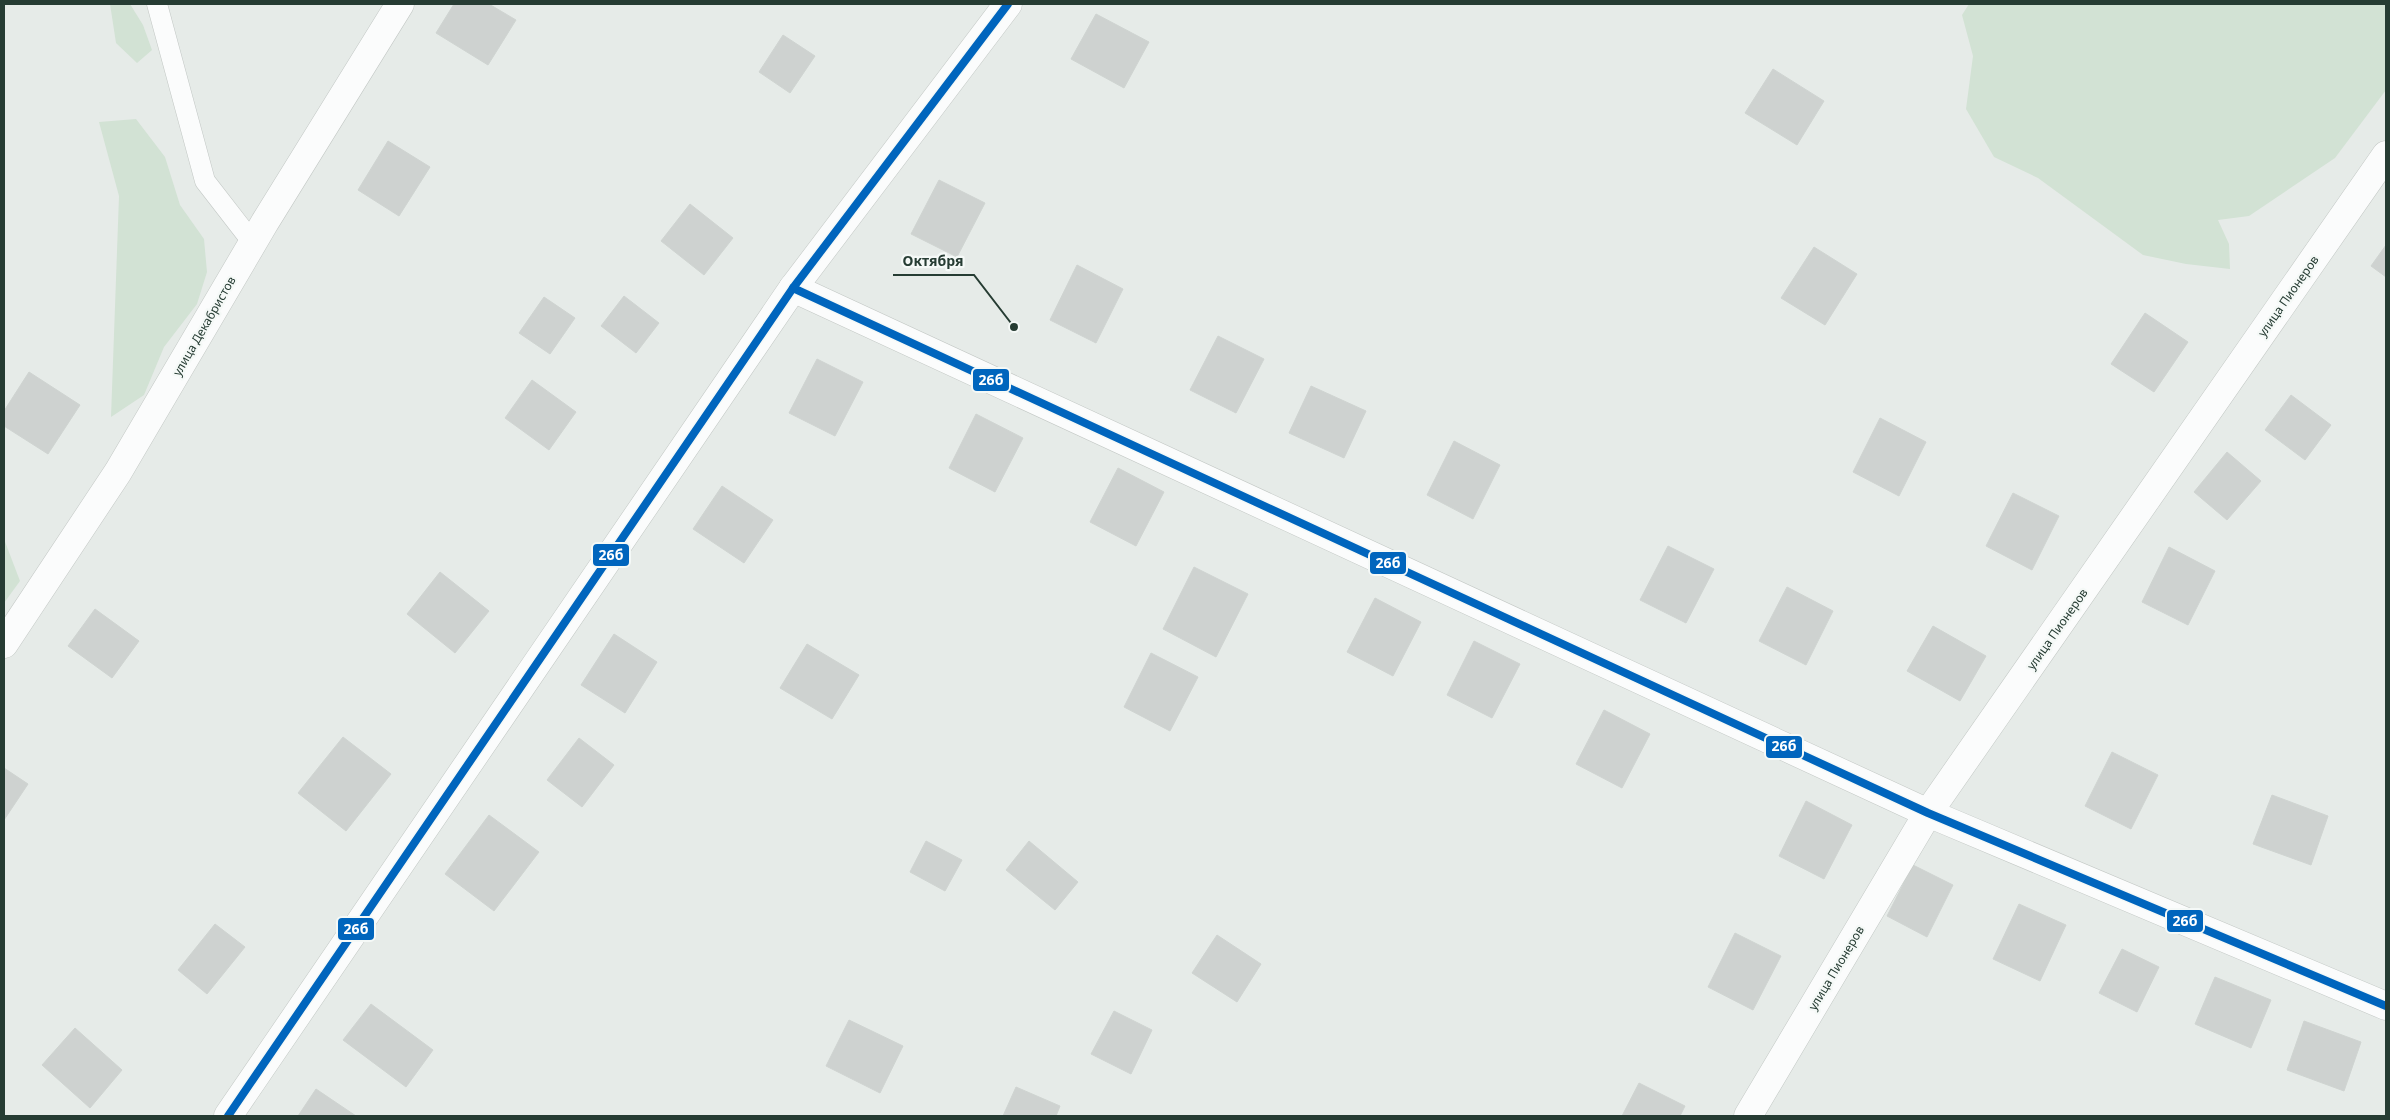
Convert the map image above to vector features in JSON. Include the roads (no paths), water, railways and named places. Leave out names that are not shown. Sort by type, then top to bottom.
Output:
[{"type":"street","name":"улица Декабристов","points":[[4,644],[118,472],[253,243],[400,4]]},
{"type":"street","points":[[228,1116],[793,288],[1008,4]]},
{"type":"street","name":"улица Пионеров","points":[[1748,1116],[1928,813],[2386,155]]},
{"type":"street","points":[[793,288],[1928,813],[2386,1006]]},
{"type":"lane","points":[[158,4],[205,181],[253,243]]},
{"type":"place","name":"Октября","points":[[1014,327]]}]
